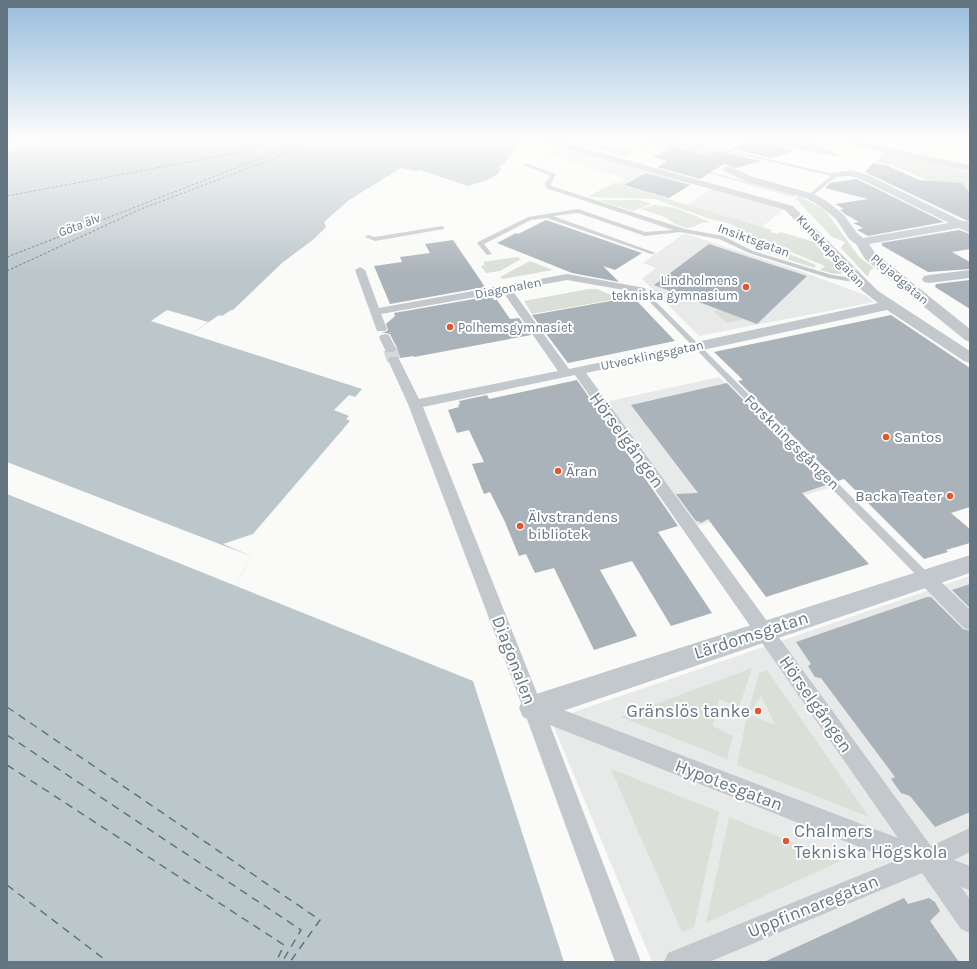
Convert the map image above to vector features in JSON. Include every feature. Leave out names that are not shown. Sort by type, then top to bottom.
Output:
[{"type":"street","name":"Kunskapsgatan","points":[[700,183],[789,208],[873,294],[970,358]]},
{"type":"street","name":"Plejadgatan","points":[[764,183],[810,196],[831,209],[840,217],[853,236],[861,242],[870,256],[970,337]]},
{"type":"street","points":[[879,183],[967,226]]},
{"type":"street","points":[[861,242],[967,226]]},
{"type":"street","name":"Diagonalen","points":[[360,270],[383,333],[415,404],[533,708],[628,962]]},
{"type":"street","points":[[929,278],[970,274]]},
{"type":"street","name":"Diagonalen","points":[[375,312],[566,277],[641,290]]},
{"type":"street","name":"Hörselgången","points":[[506,289],[532,326],[572,372],[764,631],[970,920]]},
{"type":"street","name":"Utvecklingsgatan","points":[[415,404],[890,305]]},
{"type":"street","name":"Lärdomsgatan","points":[[533,708],[970,564]]},
{"type":"street","name":"Forskningsgången","points":[[926,578],[970,622]]},
{"type":"street","name":"Hypotesgatan","points":[[533,708],[970,878]]},
{"type":"street","name":"Uppfinnaregatan","points":[[677,962],[926,860],[970,840]]},
{"type":"lane","name":"Insiktsgatan","points":[[548,183],[548,187],[584,201],[684,231],[721,238],[751,252],[831,278],[859,281]]},
{"type":"lane","points":[[810,196],[825,183]]},
{"type":"lane","points":[[557,214],[575,206]]},
{"type":"lane","points":[[489,254],[480,243],[530,218],[578,211],[645,234],[684,231]]},
{"type":"lane","points":[[547,216],[653,253]]},
{"type":"lane","points":[[368,237],[375,239],[442,228]]},
{"type":"lane","name":"Forskningsgången","points":[[641,290],[926,578]]},
{"type":"shaded area","points":[[615,183],[772,230],[770,232],[778,234],[781,232],[814,242],[827,258],[837,266],[850,273],[834,274],[820,270],[825,266],[750,235],[731,224],[710,219],[655,199],[588,197]]},
{"type":"shaded area","points":[[616,183],[693,183],[667,199]]},
{"type":"shaded area","points":[[744,183],[753,183],[797,195],[793,197]]},
{"type":"shaded area","points":[[934,183],[970,183],[970,199]]},
{"type":"shaded area","points":[[712,189],[783,210],[762,227],[687,205]]},
{"type":"shaded area","points":[[799,196],[822,208],[859,257],[874,268],[870,270],[868,277],[841,248],[845,242],[832,237],[796,199]]},
{"type":"shaded area","points":[[596,200],[640,200],[652,204],[633,211]]},
{"type":"shaded area","points":[[654,205],[676,208],[710,222],[701,223],[687,228],[675,224],[665,217],[641,209]]},
{"type":"shaded area","points":[[734,229],[744,235],[816,265],[814,268],[754,248]]},
{"type":"shaded area","name":"Lindholmens tekniska gymnasium","points":[[686,234],[797,270],[865,295],[874,302],[699,336],[642,279],[656,268],[643,263],[682,235]]},
{"type":"shaded area","points":[[517,257],[521,259],[500,271],[486,273],[481,266],[485,265],[483,262]]},
{"type":"shaded area","points":[[530,261],[553,270],[503,279],[500,277]]},
{"type":"shaded area","points":[[589,289],[597,289],[616,297],[617,299],[532,314],[524,301]]},
{"type":"shaded area","points":[[716,310],[720,310],[744,319],[727,323],[714,312]]},
{"type":"shaded area","points":[[719,377],[829,488],[696,526],[605,402]]},
{"type":"shaded area","name":"Chalmers Tekniska Högskola","points":[[970,576],[970,962],[652,962],[551,720]]},
{"type":"shaded area","points":[[752,668],[739,707],[719,699],[713,726],[733,736],[727,759],[621,717]]},
{"type":"shaded area","points":[[767,670],[869,817],[737,765],[747,716],[759,673]],"holes":[[[761,696],[775,725],[749,714]]]},
{"type":"shaded area","points":[[611,769],[719,812],[694,927],[682,932]]},
{"type":"shaded area","points":[[729,817],[840,861],[706,923]]},
{"type":"water","name":"Göta älv","points":[[7,183],[376,183],[349,200],[324,222],[326,227],[314,239],[282,263],[233,310],[222,316],[219,315],[191,334],[362,389],[355,397],[349,395],[334,410],[349,416],[346,419],[350,421],[253,534],[223,544],[251,556],[236,586],[473,681],[564,962],[7,962]]},
{"type":"water","points":[[460,183],[478,183],[468,186]]},
{"type":"pier","points":[[167,310],[208,322],[191,334],[151,321]]},
{"type":"pier","points":[[7,462],[251,556],[236,586],[7,494]]},
{"type":"building","points":[[627,183],[683,183],[690,185],[669,198],[624,185]]},
{"type":"building","points":[[830,183],[866,183],[944,222],[868,236],[857,230],[863,228],[853,223],[859,222],[845,214],[840,210],[844,209],[835,204],[868,199],[825,188]]},
{"type":"building","points":[[889,183],[962,183],[970,193],[970,222]]},
{"type":"building","points":[[546,220],[642,253],[615,270],[603,266],[619,282],[572,273],[497,243]]},
{"type":"building","points":[[959,230],[970,234],[970,249],[952,252],[970,262],[970,269],[928,272],[881,245],[883,245],[881,243]]},
{"type":"building","points":[[453,240],[485,287],[390,304],[374,266],[402,262],[400,257],[430,253],[425,244]]},
{"type":"building","points":[[709,244],[807,276],[757,324],[654,285]]},
{"type":"building","points":[[970,280],[970,309],[935,287],[936,284]]},
{"type":"building","name":"Polhemsgymnasiet","points":[[491,296],[494,300],[497,300],[510,319],[519,318],[531,335],[414,357],[400,358],[398,356],[390,356],[388,358],[386,354],[394,354],[397,348],[390,334],[381,332],[388,330],[386,324],[395,316],[394,313]]},
{"type":"building","points":[[633,297],[675,341],[568,363],[532,315]]},
{"type":"building","name":"Santos","points":[[891,315],[970,368],[970,507],[951,513],[970,529],[970,543],[946,550],[948,552],[924,559],[844,479],[838,481],[738,381],[743,380],[714,352]]},
{"type":"building","name":"Äran","points":[[577,380],[678,526],[658,532],[712,613],[671,626],[632,561],[600,570],[637,636],[594,650],[554,568],[535,573],[526,554],[519,556],[505,522],[490,492],[484,494],[472,464],[484,462],[469,430],[457,433],[448,410],[459,407],[459,401],[487,395],[489,399]]},
{"type":"building","points":[[727,383],[826,485],[802,493],[869,564],[766,597],[708,519],[701,523],[696,521],[676,494],[698,493],[631,405]]},
{"type":"building","points":[[970,584],[970,608],[952,590]]},
{"type":"building","points":[[927,597],[931,597],[963,629],[970,631],[970,812],[935,827],[910,796],[901,793],[891,779],[895,777],[821,678],[815,677],[808,666],[811,664],[796,642]]},
{"type":"building","points":[[904,898],[908,904],[929,898],[935,902],[940,911],[930,921],[959,962],[764,962]]},
{"type":"ferry route","points":[[7,196],[75,183]]},
{"type":"ferry route","points":[[7,257],[197,183]]},
{"type":"ferry route","points":[[7,271],[141,209],[209,183]]},
{"type":"ferry route","points":[[7,707],[320,920],[290,962]]},
{"type":"ferry route","points":[[7,735],[301,930],[282,962]]},
{"type":"ferry route","points":[[7,765],[284,945],[276,962]]},
{"type":"ferry route","points":[[7,885],[108,962]]},
{"type":"tunnel","points":[[390,349],[394,360]]},
{"type":"place","name":"Lindholmens tekniska gymnasium","points":[[746,287]]},
{"type":"place","name":"Polhemsgymnasiet","points":[[450,327]]},
{"type":"place","name":"Santos","points":[[886,437]]},
{"type":"place","name":"Äran","points":[[558,471]]},
{"type":"place","name":"Backa Teater","points":[[950,496]]},
{"type":"place","name":"Älvstrandens bibliotek","points":[[520,526]]},
{"type":"place","name":"Gränslös tanke","points":[[758,711]]},
{"type":"place","name":"Chalmers Tekniska Högskola","points":[[786,841]]}]
